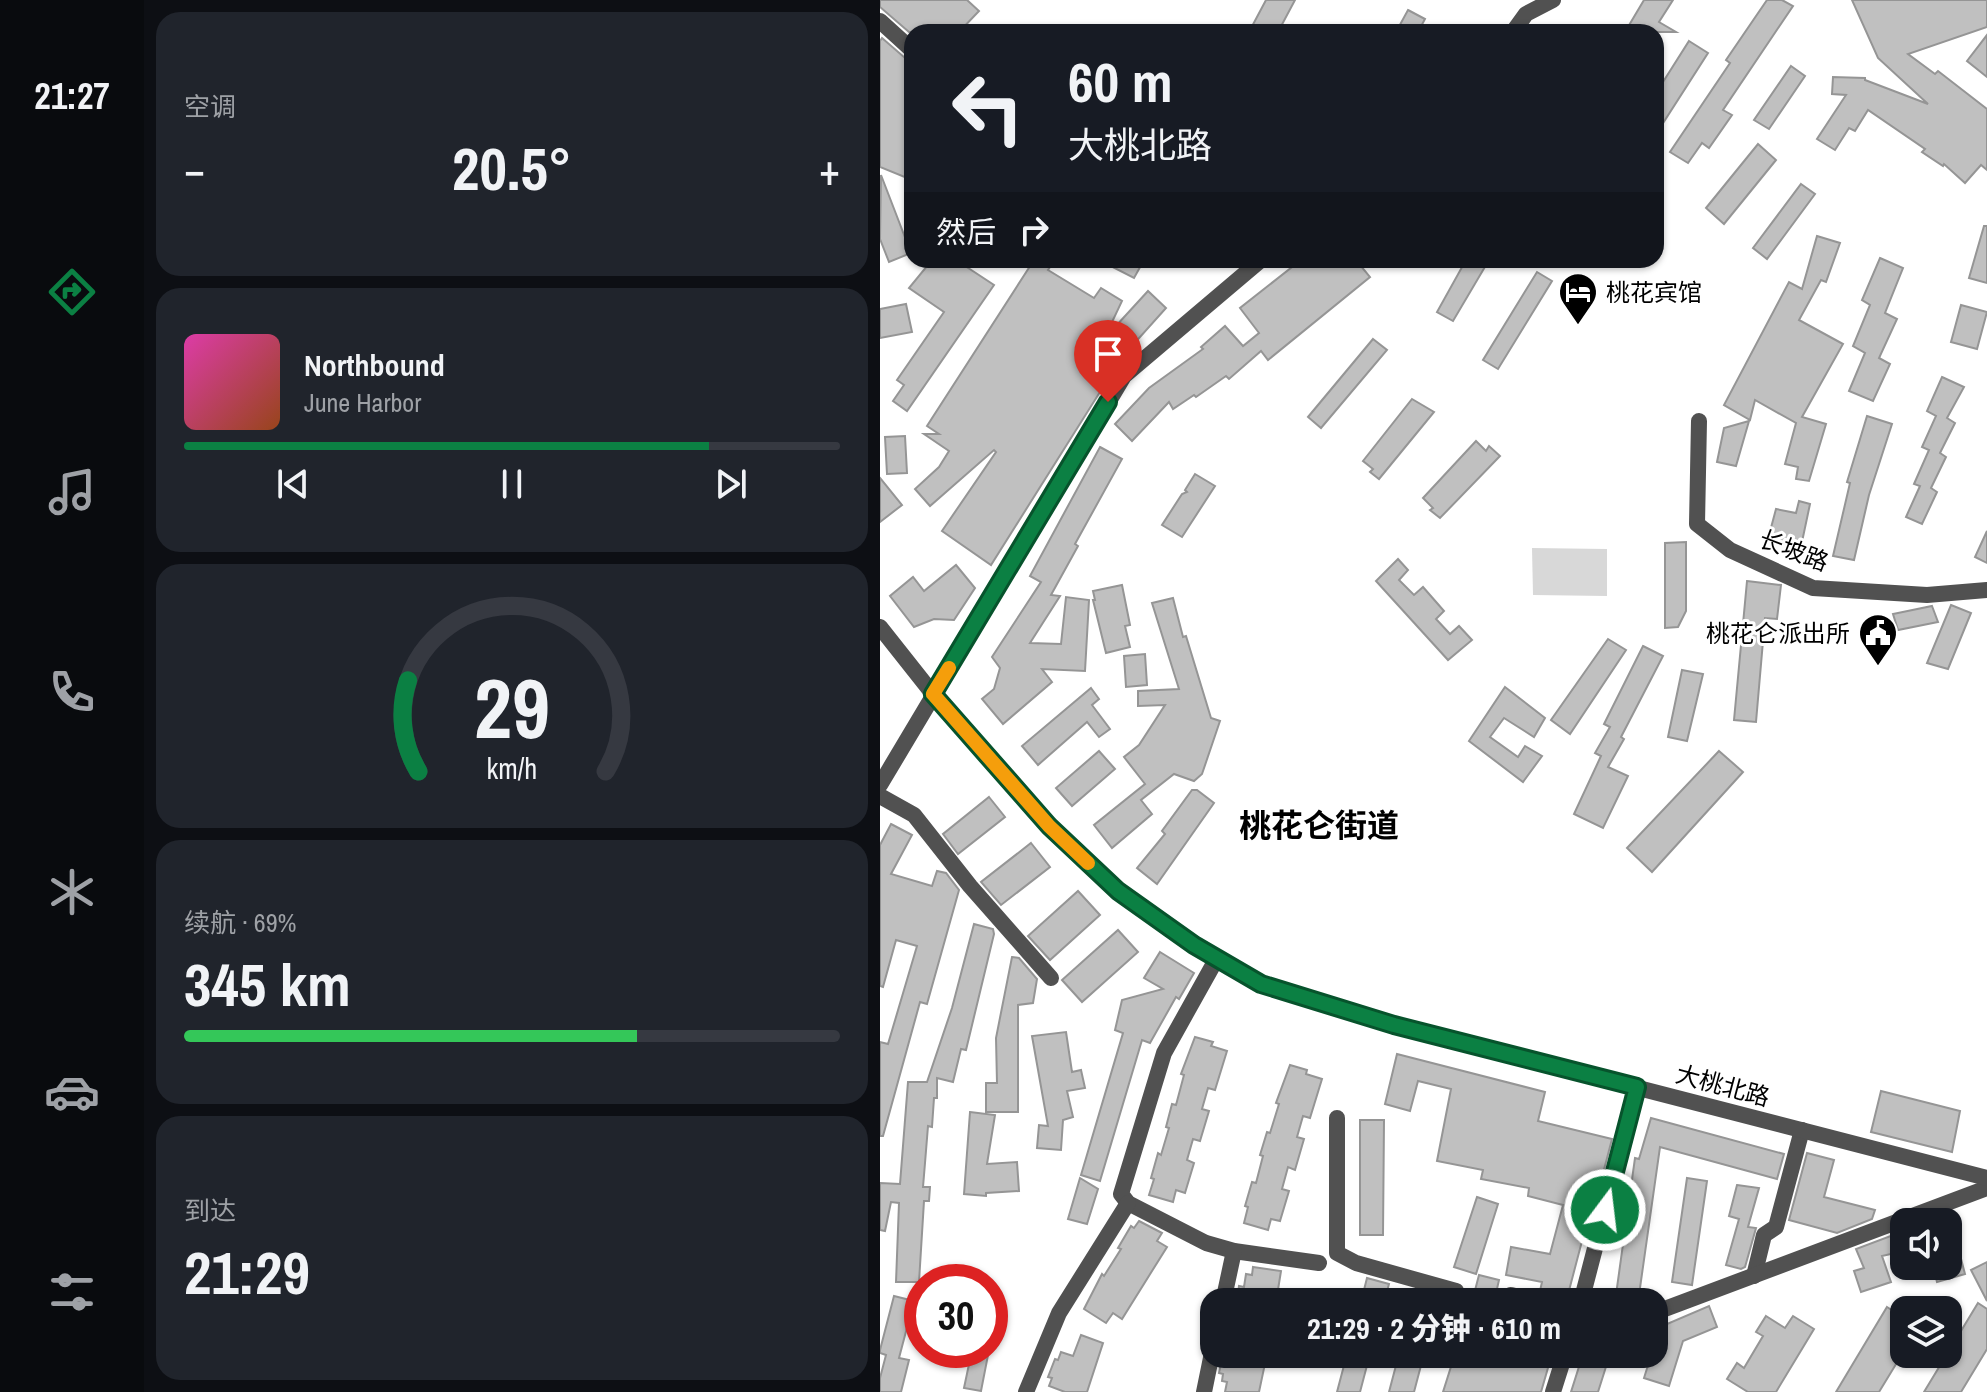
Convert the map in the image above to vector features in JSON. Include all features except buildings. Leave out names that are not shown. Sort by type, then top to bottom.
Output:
[{"type":"street","points":[[1519,24],[1526,14],[1553,0]]},
{"type":"street","points":[[880,21],[904,43]]},
{"type":"street","points":[[880,785],[1124,376],[1252,268]]},
{"type":"street","name":"长坡路","points":[[1699,421],[1697,524],[1730,550],[1813,588],[1927,595],[1987,590]]},
{"type":"street","name":"大桃北路","points":[[880,627],[933,694],[1072,848],[1118,891],[1261,984],[1394,1025],[1987,1178]]},
{"type":"street","points":[[880,796],[914,815],[970,886],[1051,978]]},
{"type":"street","points":[[1217,958],[1164,1053],[1121,1194],[1128,1203],[1206,1243],[1234,1251],[1319,1263]]},
{"type":"street","points":[[1585,1288],[1637,1087]]},
{"type":"street","points":[[1337,1118],[1337,1253],[1356,1263],[1445,1288]]},
{"type":"street","points":[[1754,1276],[1764,1235],[1776,1227],[1802,1130]]},
{"type":"street","points":[[1668,1308],[1987,1188]]},
{"type":"street","points":[[1026,1392],[1059,1313],[1128,1203]]},
{"type":"street","points":[[1226,1288],[1234,1251]]},
{"type":"street","points":[[1204,1392],[1209,1368]]},
{"type":"street","points":[[1553,1392],[1561,1368]]},
{"type":"shaded area","points":[[1532,548],[1607,549],[1607,596],[1533,595]]},
{"type":"slow traffic","points":[[949,668],[933,694],[1049,826],[1088,863]]},
{"type":"place","name":"桃花宾馆","points":[[1578,326]]},
{"type":"place","name":"桃花仑派出所","points":[[1878,667]]},
{"type":"district","name":"桃花仑街道","points":[[1319,825]]},
{"type":"route","points":[[1108,402],[933,694],[1049,826],[1118,891],[1194,945],[1261,984],[1394,1025],[1637,1087],[1605,1210]]}]
